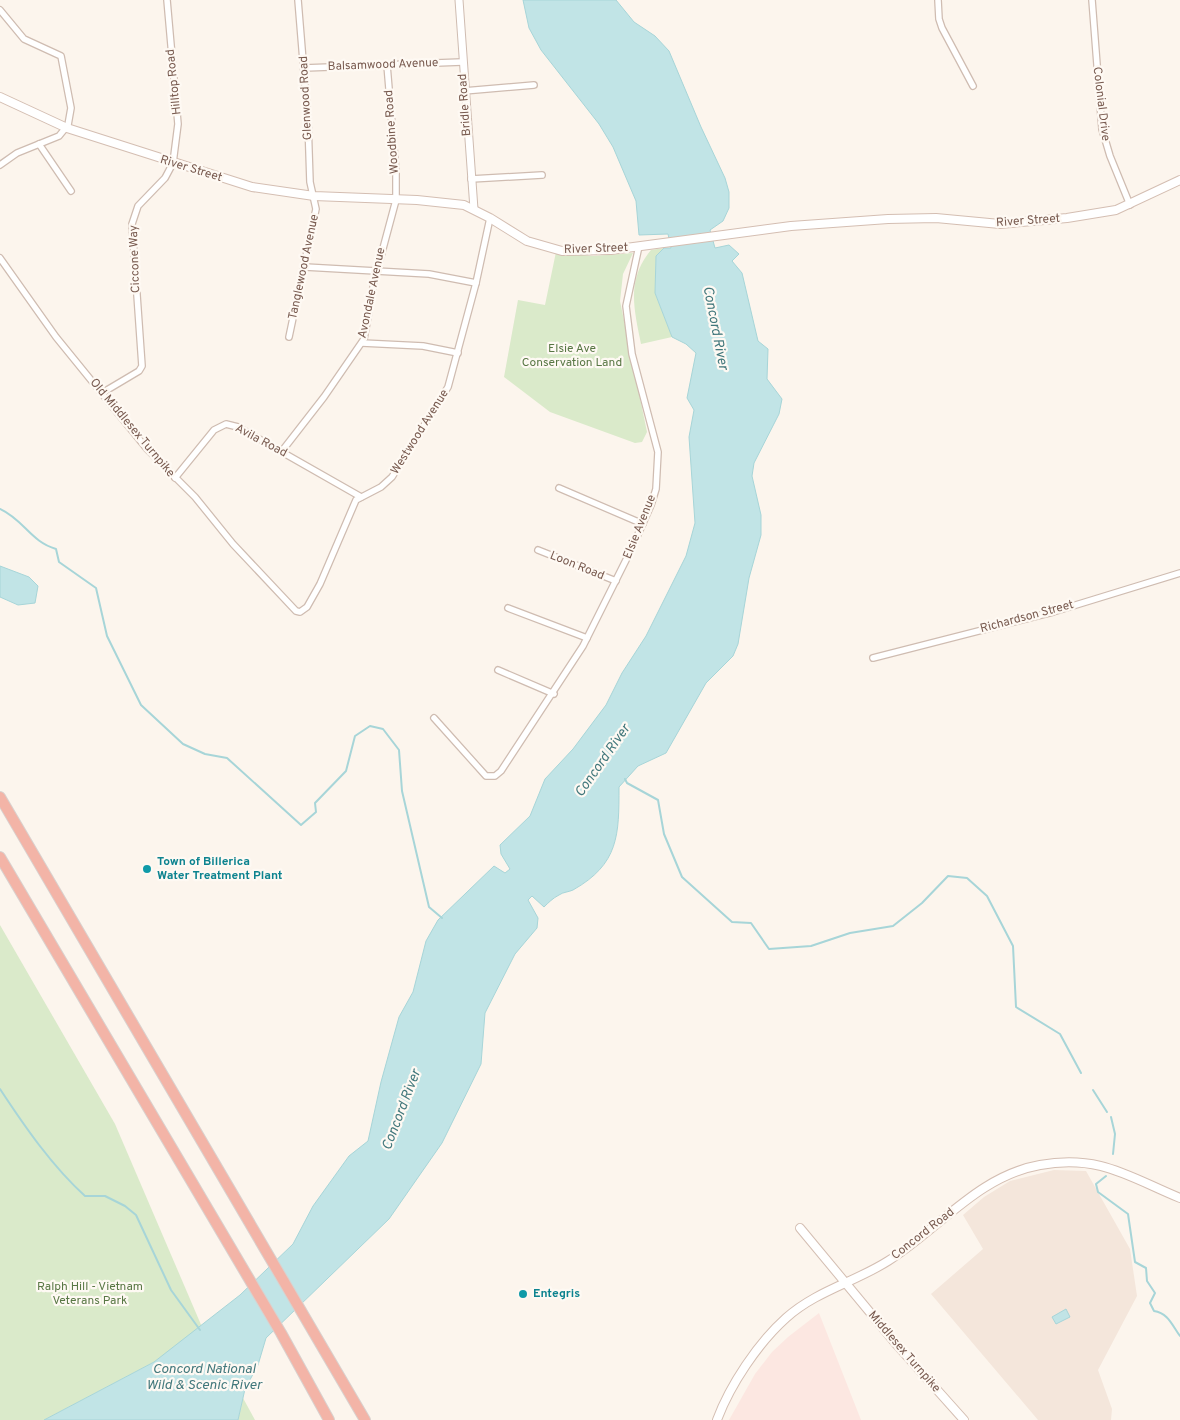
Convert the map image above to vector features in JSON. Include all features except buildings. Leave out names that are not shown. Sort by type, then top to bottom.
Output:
[{"type":"highway","points":[[0,797],[365,1420]]},
{"type":"highway","points":[[0,857],[281,1333],[329,1420]]},
{"type":"main road","name":"River Street","points":[[0,97],[67,128],[252,188],[314,196],[453,203],[474,209],[527,241],[552,249],[589,251],[669,243],[791,226],[888,219],[936,218],[1000,224],[1100,214],[1130,205],[1180,180]]},
{"type":"main road","name":"Concord Road","points":[[717,1420],[734,1383],[770,1334],[807,1302],[878,1267],[909,1247],[977,1191],[1019,1171],[1040,1165],[1075,1162],[1122,1171],[1180,1198]]},
{"type":"main road","points":[[800,1228],[845,1283]]},
{"type":"main road","name":"Middlesex Turnpike","points":[[845,1283],[964,1420]]},
{"type":"street","name":"Hilltop Road","points":[[167,0],[178,124],[173,163]]},
{"type":"street","name":"Glenwood Road","points":[[298,0],[304,68],[310,182],[314,196]]},
{"type":"street","name":"Bridle Road","points":[[458,0],[470,179],[474,209]]},
{"type":"street","points":[[938,0],[939,19],[942,28],[973,86]]},
{"type":"street","name":"Colonial Drive","points":[[1092,0],[1102,129],[1110,156],[1130,205]]},
{"type":"street","points":[[0,10],[24,39],[37,47],[58,54],[63,59],[71,108],[71,119],[67,128],[59,136],[17,153],[0,165]]},
{"type":"street","name":"Balsamwood Avenue","points":[[304,68],[462,62]]},
{"type":"street","name":"Woodbine Road","points":[[387,65],[396,172],[396,200]]},
{"type":"street","points":[[464,91],[534,85]]},
{"type":"street","points":[[39,144],[72,191]]},
{"type":"street","name":"Ciccone Way","points":[[102,393],[141,369],[133,220],[141,201],[165,178],[173,163]]},
{"type":"street","points":[[470,179],[542,175]]},
{"type":"street","name":"Tanglewood Avenue","points":[[289,337],[315,219],[314,196]]},
{"type":"street","name":"Avondale Avenue","points":[[282,451],[362,343],[376,272],[396,200]]},
{"type":"street","name":"Westwood Avenue","points":[[296,612],[302,612],[308,607],[333,555],[353,505],[361,497],[385,484],[407,457],[445,395],[476,283],[490,218]]},
{"type":"street","name":"Elsie Avenue","points":[[434,718],[486,776],[495,776],[506,765],[554,694],[587,638],[643,524],[656,488],[658,452],[632,354],[627,321],[628,296],[640,246]]},
{"type":"street","name":"Old Middlesex Turnpike","points":[[0,258],[56,337],[147,449],[195,497],[239,551],[296,612]]},
{"type":"street","points":[[305,267],[452,277],[476,283]]},
{"type":"street","points":[[362,343],[424,346],[458,353]]},
{"type":"street","name":"Avila Road","points":[[174,478],[214,430],[222,425],[235,426],[361,497]]},
{"type":"street","points":[[559,488],[643,524]]},
{"type":"street","name":"Loon Road","points":[[538,550],[616,581]]},
{"type":"street","name":"Richardson Street","points":[[873,658],[1053,612],[1180,573]]},
{"type":"street","points":[[508,608],[587,638]]},
{"type":"street","points":[[498,670],[554,694]]},
{"type":"shaded area","points":[[1054,1170],[1086,1171],[1130,1249],[1137,1296],[1098,1370],[1112,1409],[1111,1420],[1038,1420],[931,1294],[983,1249],[963,1215],[984,1197],[1010,1181]]},
{"type":"shaded area","points":[[819,1313],[861,1420],[729,1420],[755,1374],[772,1352]]},
{"type":"green space","name":"Elsie Ave Conservation Land","points":[[664,248],[656,256],[655,293],[672,337],[641,344],[634,307],[635,284],[643,261],[651,250]]},
{"type":"green space","name":"Elsie Ave Conservation Land","points":[[556,252],[593,256],[633,253],[623,274],[620,301],[647,432],[642,442],[635,443],[550,412],[504,377],[518,300],[545,305]]},
{"type":"green space","name":"Ralph Hill - Vietnam Veterans Park","points":[[0,925],[115,1124],[202,1327],[154,1362],[44,1420],[0,1420]]},
{"type":"green space","points":[[243,1398],[255,1420],[238,1420]]},
{"type":"water","points":[[523,0],[616,0],[634,22],[655,36],[669,51],[725,178],[729,192],[729,208],[723,221],[710,230],[715,248],[729,245],[739,254],[732,261],[742,273],[758,341],[768,349],[767,379],[782,399],[779,414],[754,463],[752,476],[761,515],[761,535],[749,578],[738,644],[733,656],[706,683],[666,753],[638,766],[619,787],[617,834],[608,859],[600,870],[573,890],[557,896],[544,907],[532,896],[528,900],[538,918],[537,928],[515,954],[485,1013],[481,1064],[442,1143],[389,1219],[266,1338],[258,1365],[245,1389],[238,1420],[44,1420],[154,1362],[240,1295],[293,1244],[313,1206],[349,1156],[368,1141],[381,1082],[399,1017],[413,992],[426,941],[438,920],[494,866],[505,873],[510,869],[501,854],[500,845],[530,816],[545,779],[573,749],[606,705],[622,673],[646,636],[686,556],[695,523],[689,437],[694,410],[687,398],[696,353],[686,344],[672,337],[655,293],[656,256],[664,248],[671,248],[668,234],[639,235],[636,201],[613,147],[599,124],[541,50],[529,28]]},
{"type":"water","points":[[0,566],[29,577],[38,586],[35,603],[18,605],[0,597]]},
{"type":"water","points":[[1066,1309],[1070,1317],[1056,1324],[1052,1317]]},
{"type":"waterway","points":[[0,509],[15,519],[40,541],[56,549],[59,562],[96,588],[107,636],[141,705],[183,744],[205,754],[227,758],[301,825],[316,812],[315,803],[346,771],[355,736],[370,726],[383,729],[399,750],[402,791],[429,907],[442,918]]},
{"type":"waterway","points":[[625,779],[627,783],[658,800],[664,834],[682,877],[732,922],[751,923],[769,949],[811,946],[850,933],[893,926],[922,903],[948,876],[967,878],[987,896],[1013,946],[1016,1007],[1060,1034],[1081,1073]]},
{"type":"waterway","points":[[0,1089],[50,1159],[85,1196],[105,1196],[125,1206],[136,1215],[171,1290],[200,1330]]},
{"type":"waterway","points":[[1093,1090],[1107,1112]]},
{"type":"waterway","points":[[1111,1117],[1115,1134],[1113,1154]]},
{"type":"waterway","points":[[1106,1176],[1096,1184],[1098,1192],[1128,1214],[1135,1262],[1146,1268],[1147,1281],[1155,1293],[1150,1303],[1154,1311],[1163,1314],[1169,1320],[1180,1336]]},
{"type":"place","name":"Town of Billerica Water Treatment Plant","points":[[147,869]]},
{"type":"place","name":"Entegris","points":[[523,1294]]},
{"type":"water label","name":"Concord River","points":[[715,328]]},
{"type":"water label","name":"Concord River","points":[[603,761]]},
{"type":"water label","name":"Concord River","points":[[402,1110]]},
{"type":"water label","name":"Concord National Wild & Scenic River","points":[[204,1378]]}]
